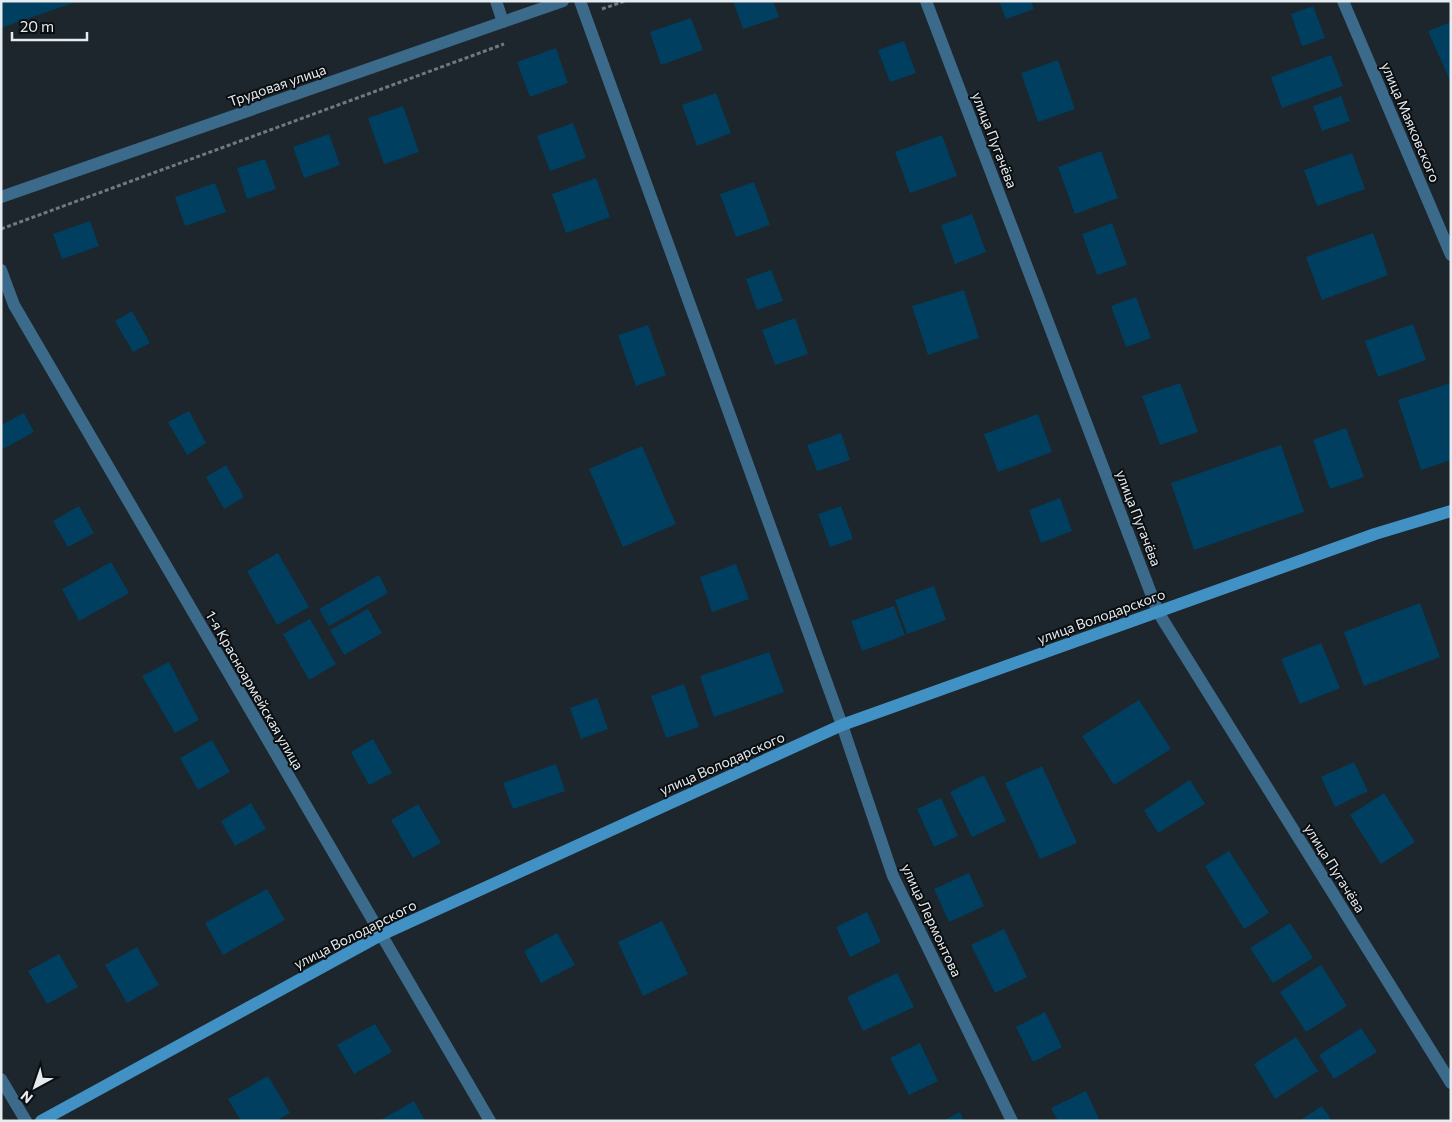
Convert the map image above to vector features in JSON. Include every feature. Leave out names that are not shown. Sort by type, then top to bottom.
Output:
[{"type":"main road","name":"улица Володарского","points":[[41,1121],[381,935],[842,725],[1375,534],[1451,511]]},
{"type":"street","points":[[496,1],[503,22]]},
{"type":"street","name":"Трудовая улица","points":[[1,197],[563,1]]},
{"type":"street","name":"улица Лермонтова","points":[[580,1],[842,725],[893,876],[1012,1121]]},
{"type":"street","name":"улица Пугачёва","points":[[926,1],[1158,612],[1451,1083]]},
{"type":"street","name":"улица Маяковского","points":[[1343,1],[1451,254]]},
{"type":"street","name":"1-я Красноармейская улица","points":[[1,270],[14,305],[490,1121]]},
{"type":"street","points":[[1,1079],[26,1121]]},
{"type":"path","points":[[584,15],[625,1]]},
{"type":"path","points":[[1,228],[509,42]]},
{"type":"building","points":[[1,1],[76,1],[76,2],[1,28]]},
{"type":"building","points":[[733,1],[773,1],[779,17],[743,29]]},
{"type":"building","points":[[999,1],[1031,1],[1034,9],[1006,19]]},
{"type":"building","points":[[1313,6],[1325,38],[1302,46],[1291,14]]},
{"type":"building","points":[[691,18],[703,50],[661,65],[650,32]]},
{"type":"building","points":[[1451,22],[1451,83],[1428,31]]},
{"type":"building","points":[[904,41],[916,73],[890,82],[878,50]]},
{"type":"building","points":[[556,48],[568,83],[530,97],[517,62]]},
{"type":"building","points":[[1331,55],[1343,86],[1282,108],[1271,77]]},
{"type":"building","points":[[1058,60],[1075,109],[1038,122],[1021,73]]},
{"type":"building","points":[[716,93],[731,133],[697,146],[682,105]]},
{"type":"building","points":[[1341,96],[1350,121],[1322,131],[1313,106]]},
{"type":"building","points":[[403,106],[419,152],[384,164],[368,118]]},
{"type":"building","points":[[573,123],[586,158],[550,171],[537,136]]},
{"type":"building","points":[[329,134],[340,165],[304,178],[293,147]]},
{"type":"building","points":[[942,135],[957,176],[910,193],[895,152]]},
{"type":"building","points":[[1101,151],[1118,198],[1075,214],[1058,167]]},
{"type":"building","points":[[1352,153],[1365,189],[1317,206],[1304,170]]},
{"type":"building","points":[[265,159],[276,189],[247,199],[237,168]]},
{"type":"building","points":[[596,178],[610,217],[566,233],[552,194]]},
{"type":"building","points":[[754,182],[770,225],[736,237],[720,194]]},
{"type":"building","points":[[215,183],[226,212],[185,226],[175,197]]},
{"type":"building","points":[[972,214],[986,252],[955,264],[941,225]]},
{"type":"building","points":[[90,221],[99,246],[62,259],[53,234]]},
{"type":"building","points":[[1112,223],[1127,265],[1097,275],[1082,234]]},
{"type":"building","points":[[1373,233],[1388,275],[1322,300],[1306,257]]},
{"type":"building","points":[[771,270],[783,301],[757,310],[746,279]]},
{"type":"building","points":[[964,290],[979,338],[928,355],[912,306]]},
{"type":"building","points":[[1136,297],[1151,338],[1126,347],[1111,306]]},
{"type":"building","points":[[132,311],[150,343],[133,352],[115,321]]},
{"type":"building","points":[[795,318],[808,354],[775,365],[762,330]]},
{"type":"building","points":[[1413,324],[1426,360],[1378,377],[1365,341]]},
{"type":"building","points":[[648,325],[666,375],[636,386],[618,335]]},
{"type":"building","points":[[1180,383],[1198,432],[1160,445],[1142,396]]},
{"type":"building","points":[[1451,383],[1451,460],[1421,470],[1398,400]]},
{"type":"building","points":[[189,411],[206,443],[187,455],[168,422]]},
{"type":"building","points":[[24,413],[34,432],[1,450],[1,425]]},
{"type":"building","points":[[1038,414],[1052,452],[998,472],[984,434]]},
{"type":"building","points":[[1346,428],[1364,477],[1330,489],[1313,440]]},
{"type":"building","points":[[841,433],[850,460],[817,471],[807,445]]},
{"type":"building","points":[[1281,445],[1304,512],[1194,550],[1171,483]]},
{"type":"building","points":[[642,446],[676,524],[623,547],[589,469]]},
{"type":"building","points":[[226,465],[244,497],[224,509],[206,477]]},
{"type":"building","points":[[1060,498],[1072,531],[1041,543],[1029,510]]},
{"type":"building","points":[[79,506],[94,533],[68,547],[53,521]]},
{"type":"building","points":[[841,506],[853,539],[830,547],[818,514]]},
{"type":"building","points":[[278,553],[309,607],[277,625],[247,571]]},
{"type":"building","points":[[111,562],[129,593],[79,621],[62,589]]},
{"type":"building","points":[[736,564],[749,599],[712,612],[700,577]]},
{"type":"building","points":[[379,575],[388,593],[329,626],[319,609]]},
{"type":"building","points":[[934,586],[946,620],[907,634],[895,600]]},
{"type":"building","points":[[1420,603],[1440,657],[1364,686],[1344,632]]},
{"type":"building","points":[[894,606],[905,635],[862,651],[851,621]]},
{"type":"building","points":[[368,609],[382,633],[344,655],[330,630]]},
{"type":"building","points":[[310,619],[336,664],[309,680],[283,634]]},
{"type":"building","points":[[1321,643],[1340,688],[1300,704],[1281,659]]},
{"type":"building","points":[[769,652],[784,692],[714,717],[700,676]]},
{"type":"building","points":[[169,662],[199,720],[175,733],[142,676]]},
{"type":"building","points":[[684,684],[699,727],[666,738],[651,696]]},
{"type":"building","points":[[597,698],[608,729],[581,739],[570,708]]},
{"type":"building","points":[[1139,700],[1171,749],[1114,785],[1082,736]]},
{"type":"building","points":[[373,739],[392,773],[369,785],[351,752]]},
{"type":"building","points":[[212,740],[230,772],[198,790],[180,758]]},
{"type":"building","points":[[1354,762],[1368,791],[1335,807],[1321,777]]},
{"type":"building","points":[[556,764],[565,791],[513,809],[503,783]]},
{"type":"building","points":[[1042,766],[1077,843],[1040,859],[1005,783]]},
{"type":"building","points":[[984,775],[1006,821],[972,837],[950,792]]},
{"type":"building","points":[[1190,780],[1205,804],[1158,833],[1144,810]]},
{"type":"building","points":[[1384,793],[1415,842],[1381,864],[1350,815]]},
{"type":"building","points":[[941,798],[958,836],[934,847],[917,809]]},
{"type":"building","points":[[251,803],[266,829],[235,846],[221,821]]},
{"type":"building","points":[[418,804],[441,843],[413,858],[391,820]]},
{"type":"building","points":[[1229,851],[1269,913],[1244,929],[1205,866]]},
{"type":"building","points":[[969,873],[984,906],[949,922],[934,889]]},
{"type":"building","points":[[267,889],[285,920],[223,955],[205,923]]},
{"type":"building","points":[[867,912],[881,942],[850,957],[836,927]]},
{"type":"building","points":[[662,921],[688,974],[643,996],[618,942]]},
{"type":"building","points":[[1290,923],[1313,958],[1273,983],[1250,948]]},
{"type":"building","points":[[1004,929],[1027,977],[995,993],[971,945]]},
{"type":"building","points":[[557,933],[575,965],[541,983],[524,951]]},
{"type":"building","points":[[137,947],[159,985],[127,1003],[105,965]]},
{"type":"building","points":[[59,954],[78,987],[47,1004],[28,971]]},
{"type":"building","points":[[1321,965],[1347,1006],[1306,1032],[1280,992]]},
{"type":"building","points":[[897,973],[914,1007],[863,1031],[847,997]]},
{"type":"building","points":[[1045,1012],[1062,1047],[1033,1062],[1016,1027]]},
{"type":"building","points":[[375,1024],[392,1052],[354,1074],[337,1045]]},
{"type":"building","points":[[1361,1028],[1377,1052],[1334,1079],[1319,1055]]},
{"type":"building","points":[[1296,1037],[1318,1071],[1275,1099],[1254,1064]]},
{"type":"building","points":[[920,1043],[938,1081],[909,1095],[890,1058]]},
{"type":"building","points":[[268,1076],[290,1113],[276,1121],[241,1121],[228,1099]]},
{"type":"building","points":[[1086,1091],[1100,1121],[1058,1121],[1051,1108]]},
{"type":"building","points":[[414,1101],[425,1121],[379,1121]]},
{"type":"building","points":[[1322,1106],[1332,1121],[1299,1121]]},
{"type":"building","points":[[960,1112],[964,1121],[943,1121]]}]
